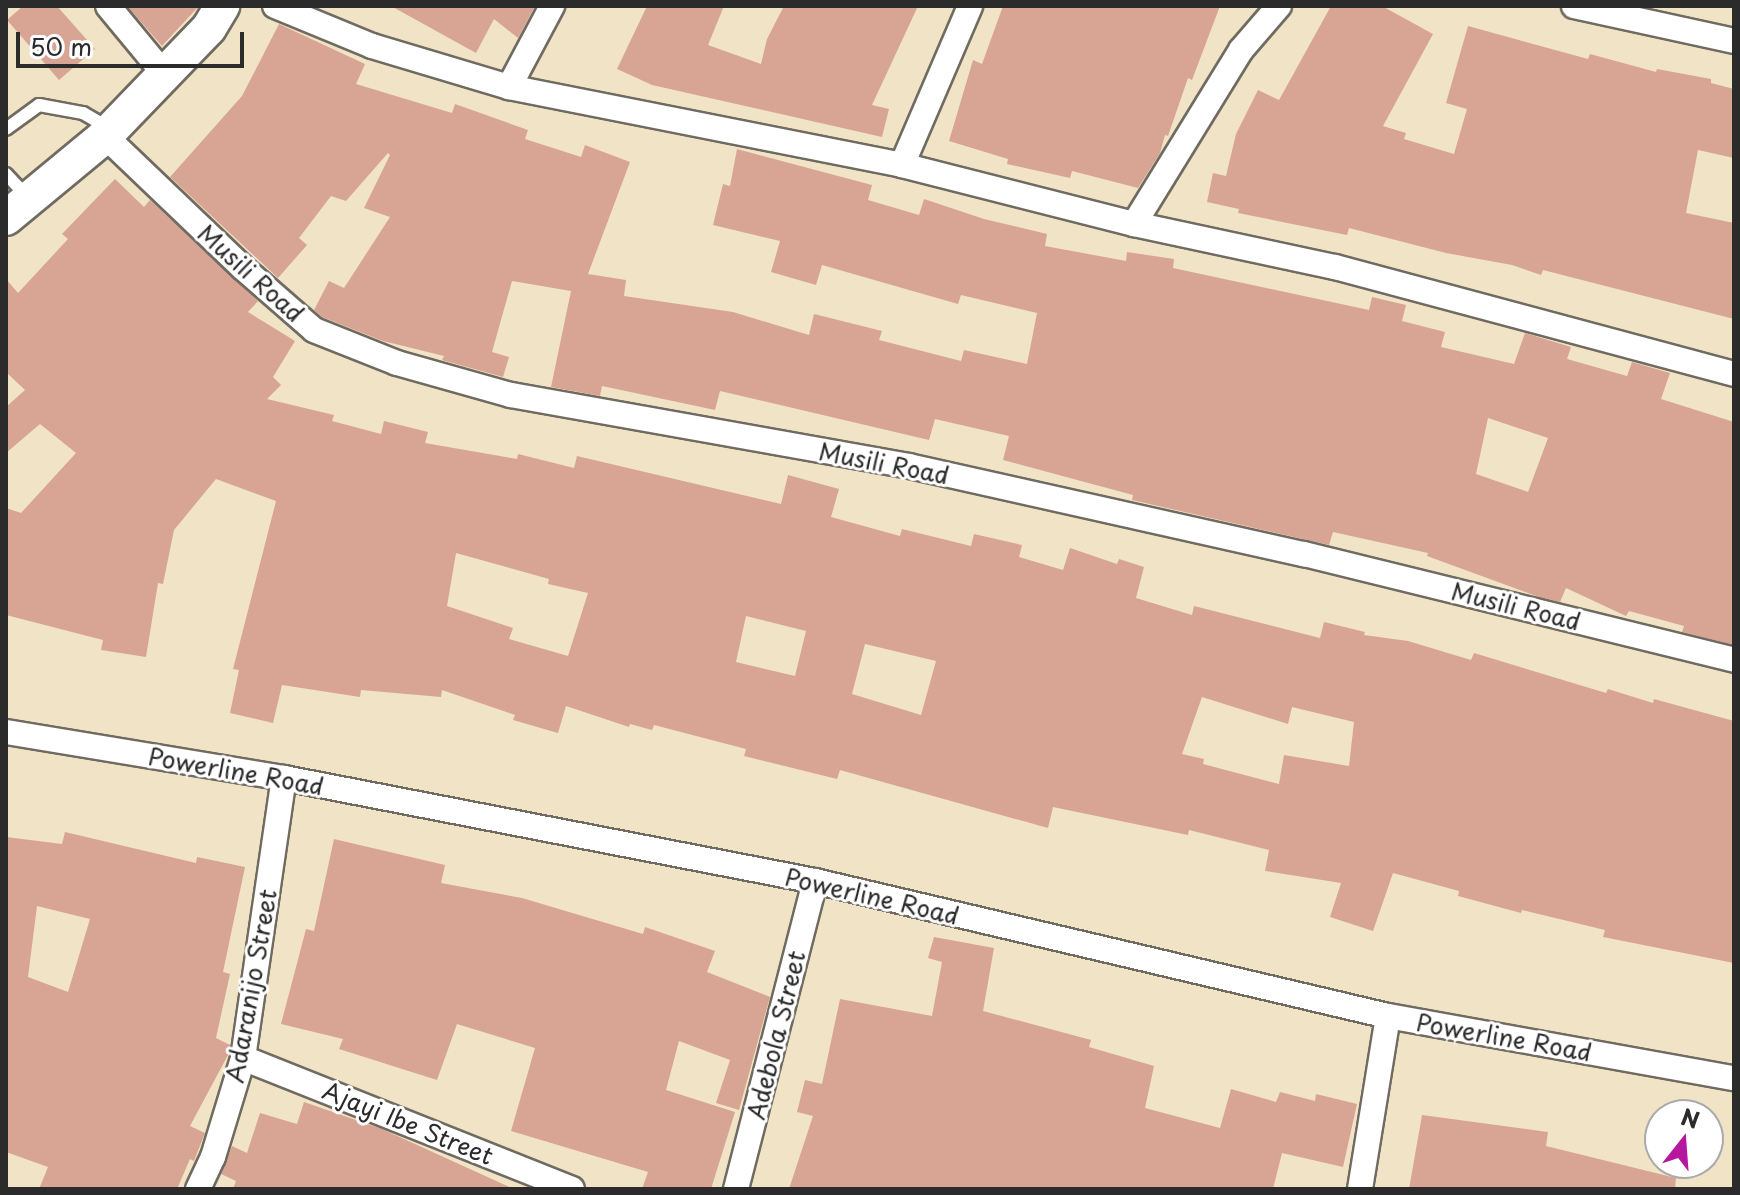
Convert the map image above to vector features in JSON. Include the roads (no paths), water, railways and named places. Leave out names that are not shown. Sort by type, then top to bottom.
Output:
[{"type":"street","points":[[108,6],[165,75]]},
{"type":"street","points":[[18,209],[108,133],[209,28],[222,6]]},
{"type":"street","points":[[275,6],[372,46],[509,87],[902,165],[1134,224],[1335,267],[1734,374]]},
{"type":"street","points":[[509,87],[552,6]]},
{"type":"street","points":[[902,165],[970,6]]},
{"type":"street","points":[[1134,224],[1241,50],[1279,6]]},
{"type":"street","points":[[1574,6],[1734,41]]},
{"type":"street","name":"Musili Road","points":[[108,133],[243,268],[314,330],[397,363],[511,395],[955,476],[1304,554],[1734,660]]},
{"type":"street","name":"Powerline Road","points":[[6,732],[284,778],[815,881],[1388,1016],[1734,1078]]},
{"type":"street","name":"Adaranijo Street","points":[[198,1189],[213,1157],[243,1058],[284,778]]},
{"type":"street","name":"Adebola Street","points":[[736,1189],[815,881]]},
{"type":"street","points":[[1360,1189],[1388,1016]]},
{"type":"street","name":"Ajayi Ibe Street","points":[[243,1058],[572,1189]]},
{"type":"lane","points":[[6,129],[39,105],[53,105],[83,113],[108,133]]},
{"type":"lane","points":[[6,174],[18,209]]}]
